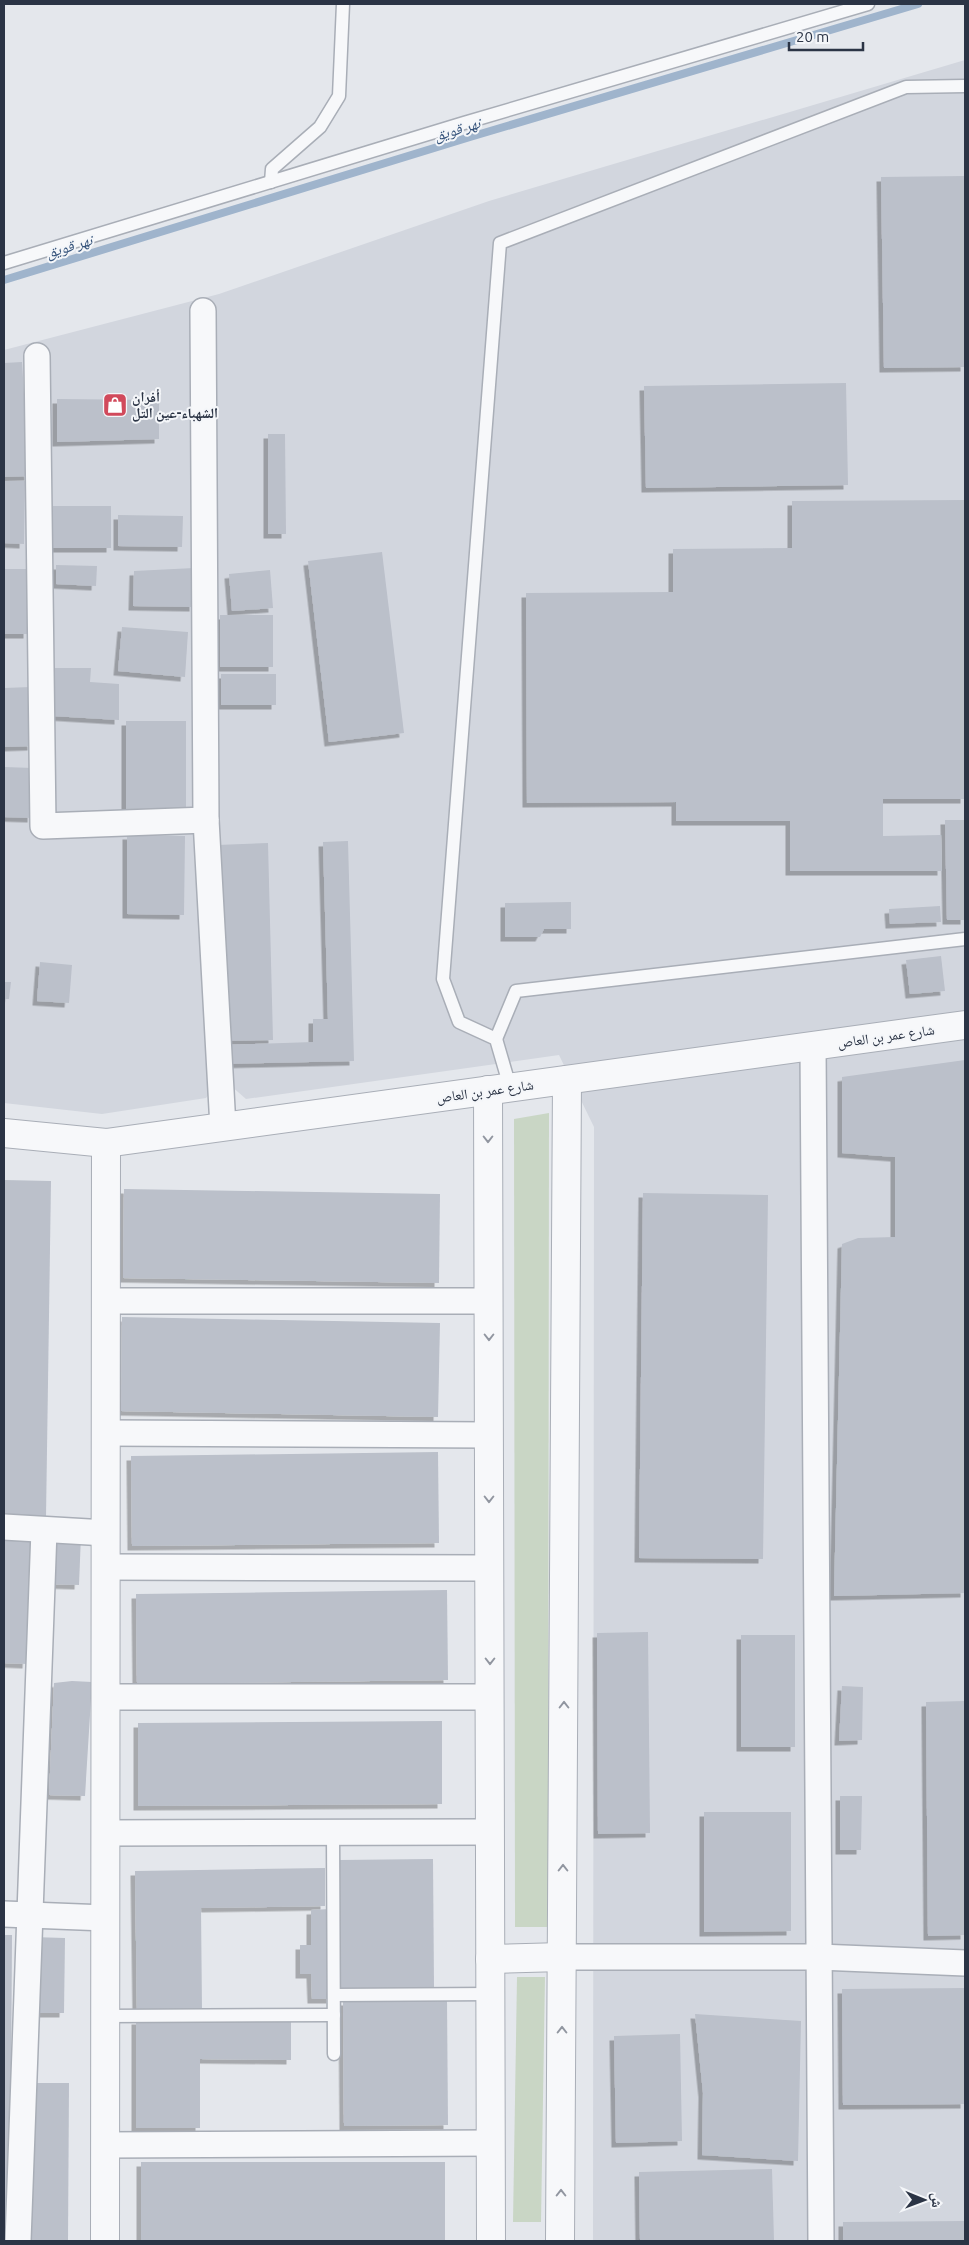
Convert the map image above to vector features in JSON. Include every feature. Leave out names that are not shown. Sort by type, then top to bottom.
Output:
[{"type":"street","points":[[202,311],[206,820],[223,1126]]},
{"type":"street","points":[[37,356],[43,826],[206,820]]},
{"type":"street","name":"شارع عمر بن العاص","points":[[4,1133],[106,1143],[965,1025]]},
{"type":"street","points":[[812,1046],[821,2241]]},
{"type":"street","points":[[560,2241],[567,1080]]},
{"type":"street","points":[[491,2241],[489,1301],[499,1089]]},
{"type":"street","points":[[106,1143],[106,2241]]},
{"type":"street","points":[[106,1301],[489,1301]]},
{"type":"street","points":[[106,1433],[489,1434]]},
{"type":"street","points":[[4,1527],[106,1533]]},
{"type":"street","points":[[18,2241],[44,1530]]},
{"type":"street","points":[[106,1567],[489,1568]]},
{"type":"street","points":[[106,1697],[490,1697]]},
{"type":"street","points":[[106,1833],[490,1832]]},
{"type":"street","points":[[4,1914],[106,1918]]},
{"type":"street","points":[[490,1959],[562,1957],[819,1957],[965,1963]]},
{"type":"street","points":[[106,2145],[491,2143]]},
{"type":"lane","points":[[271,182],[272,170],[320,127],[339,96],[343,4]]},
{"type":"lane","points":[[4,263],[868,4]]},
{"type":"lane","points":[[496,1039],[459,1022],[443,979],[500,243],[906,87],[965,86]]},
{"type":"lane","points":[[499,1089],[496,1039],[516,991],[965,940]]},
{"type":"lane","points":[[333,1833],[334,2054]]},
{"type":"lane","points":[[334,1995],[490,1994]]},
{"type":"lane","points":[[106,2016],[334,2014]]},
{"type":"shaded area","points":[[965,60],[965,2241],[593,2241],[594,1127],[559,1055],[246,1099],[222,1078],[206,1098],[102,1114],[4,1103],[4,350],[219,294],[489,201]]},
{"type":"green space","points":[[549,1113],[548,1927],[515,1927],[514,1119]]},
{"type":"green space","points":[[517,1977],[545,1977],[541,2222],[513,2222]]},
{"type":"building","points":[[965,176],[965,367],[884,368],[881,177]]},
{"type":"building","points":[[22,362],[29,476],[4,477],[4,363]]},
{"type":"building","points":[[846,383],[848,485],[646,488],[644,386]]},
{"type":"building","points":[[57,399],[159,400],[159,439],[57,442]]},
{"type":"building","points":[[268,434],[285,434],[286,534],[268,534]]},
{"type":"building","points":[[4,481],[25,481],[24,544],[4,543]]},
{"type":"building","points":[[965,500],[965,799],[883,799],[883,836],[941,835],[942,871],[790,871],[790,821],[676,821],[676,802],[527,803],[526,593],[673,592],[673,549],[792,548],[792,501]]},
{"type":"building","points":[[53,506],[111,506],[111,548],[52,548]]},
{"type":"building","points":[[118,515],[183,516],[182,547],[118,546]]},
{"type":"building","points":[[382,552],[404,733],[329,742],[308,561]]},
{"type":"building","points":[[56,565],[97,566],[96,586],[56,584]]},
{"type":"building","points":[[194,568],[194,607],[133,606],[134,571]]},
{"type":"building","points":[[4,569],[28,569],[28,634],[4,634]]},
{"type":"building","points":[[270,570],[273,608],[232,611],[229,574]]},
{"type":"building","points":[[220,615],[273,615],[273,667],[220,667]]},
{"type":"building","points":[[122,627],[188,632],[185,677],[118,671]]},
{"type":"building","points":[[53,668],[91,668],[90,682],[119,684],[119,720],[52,716]]},
{"type":"building","points":[[221,674],[276,674],[276,705],[221,705]]},
{"type":"building","points":[[31,687],[32,746],[4,747],[4,688]]},
{"type":"building","points":[[126,721],[186,721],[186,812],[126,813]]},
{"type":"building","points":[[4,767],[33,768],[32,818],[4,817]]},
{"type":"building","points":[[945,820],[965,820],[965,920],[947,920]]},
{"type":"building","points":[[127,835],[185,836],[184,915],[127,914]]},
{"type":"building","points":[[348,841],[354,1061],[222,1064],[221,1045],[313,1042],[313,1019],[328,1019],[323,842]]},
{"type":"building","points":[[268,843],[273,1040],[222,1041],[217,845]]},
{"type":"building","points":[[571,902],[571,929],[544,929],[540,937],[505,937],[505,903]]},
{"type":"building","points":[[940,906],[941,922],[890,924],[889,909]]},
{"type":"building","points":[[941,956],[945,991],[910,994],[906,960]]},
{"type":"building","points":[[40,962],[72,965],[69,1003],[37,1001]]},
{"type":"building","points":[[4,982],[11,982],[9,999],[4,999]]},
{"type":"building","points":[[965,1060],[965,1593],[834,1596],[842,1244],[858,1238],[895,1237],[895,1157],[842,1153],[842,1077]]},
{"type":"building","points":[[4,1180],[51,1181],[46,1517],[4,1516]]},
{"type":"building","points":[[124,1189],[440,1194],[439,1283],[123,1278]]},
{"type":"building","points":[[643,1193],[768,1195],[763,1559],[639,1558]]},
{"type":"building","points":[[122,1317],[440,1323],[438,1417],[121,1411]]},
{"type":"building","points":[[438,1452],[439,1543],[132,1546],[131,1456]]},
{"type":"building","points":[[4,1534],[35,1536],[27,1664],[4,1663]]},
{"type":"building","points":[[51,1534],[81,1535],[79,1585],[49,1584]]},
{"type":"building","points":[[447,1590],[448,1680],[137,1684],[136,1594]]},
{"type":"building","points":[[648,1632],[650,1833],[598,1834],[597,1633]]},
{"type":"building","points":[[741,1635],[795,1635],[795,1747],[741,1747]]},
{"type":"building","points":[[72,1681],[92,1682],[85,1796],[49,1795],[54,1683]]},
{"type":"building","points":[[842,1686],[863,1687],[862,1740],[839,1741]]},
{"type":"building","points":[[965,1701],[965,1935],[928,1936],[926,1702]]},
{"type":"building","points":[[442,1721],[442,1804],[138,1806],[138,1723]]},
{"type":"building","points":[[840,1796],[862,1796],[861,1850],[840,1850]]},
{"type":"building","points":[[704,1812],[791,1812],[791,1931],[704,1932]]},
{"type":"building","points":[[433,1859],[434,1988],[340,1989],[339,1860]]},
{"type":"building","points":[[325,1868],[325,1906],[201,1908],[202,2011],[137,2012],[135,1871]]},
{"type":"building","points":[[330,1909],[331,1999],[312,1999],[311,1974],[300,1974],[300,1945],[311,1945],[311,1910]]},
{"type":"building","points":[[4,1935],[12,1935],[10,2241],[4,2241]]},
{"type":"building","points":[[32,1937],[65,1938],[64,2013],[31,2013]]},
{"type":"building","points":[[965,1988],[965,2104],[843,2105],[842,1989]]},
{"type":"building","points":[[447,2000],[448,2125],[344,2126],[343,2001]]},
{"type":"building","points":[[695,2014],[801,2021],[798,2161],[702,2155],[703,2093]]},
{"type":"building","points":[[136,2020],[291,2021],[291,2060],[200,2059],[200,2128],[136,2128]]},
{"type":"building","points":[[680,2034],[682,2141],[616,2143],[614,2036]]},
{"type":"building","points":[[25,2083],[69,2083],[68,2241],[22,2241]]},
{"type":"building","points":[[141,2162],[445,2162],[445,2241],[141,2241]]},
{"type":"building","points":[[772,2169],[774,2241],[640,2241],[639,2172]]},
{"type":"building","points":[[965,2221],[965,2241],[843,2241],[843,2222]]},
{"type":"waterway","name":"نهر قويق","points":[[4,280],[470,137],[918,4]]},
{"type":"place","name":"أفران الشهباء-عين التل","points":[[115,405]]}]
